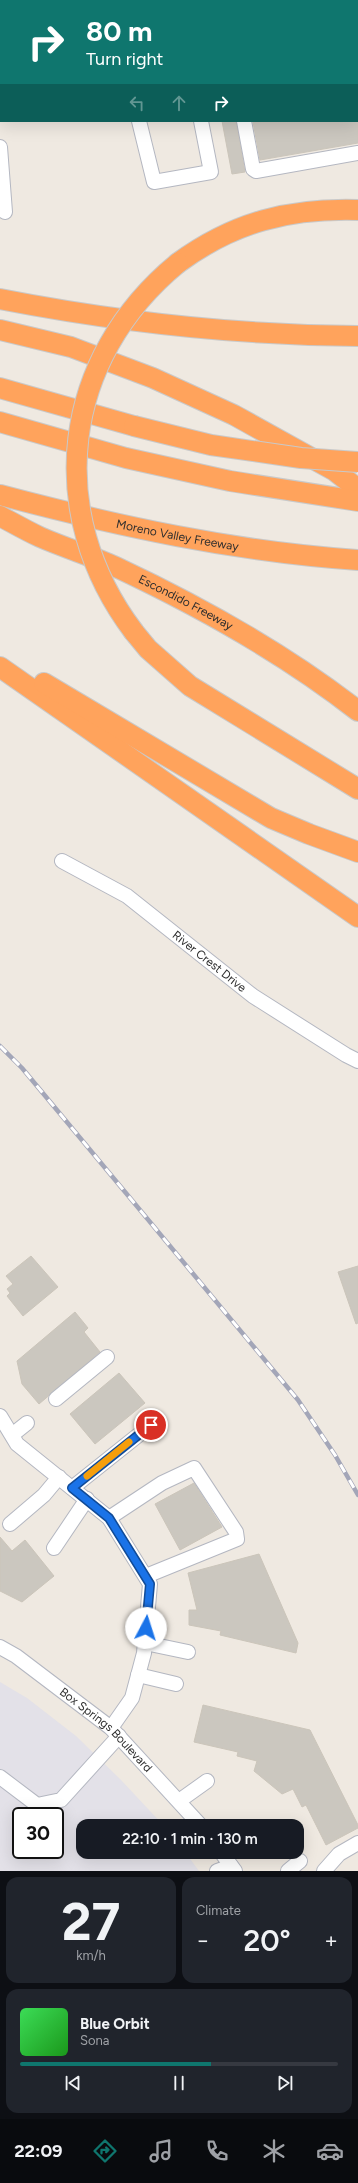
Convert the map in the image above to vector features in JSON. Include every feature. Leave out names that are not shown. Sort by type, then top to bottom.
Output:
[{"type":"highway","points":[[358,210],[317,210],[267,218],[229,232],[198,248],[157,279],[136,303],[108,343],[99,362],[84,406],[77,446],[76,482],[80,510],[89,551],[105,588],[118,612],[154,655],[190,686],[358,789]]},
{"type":"highway","points":[[0,299],[78,314],[167,325],[288,336],[358,336]]},
{"type":"highway","points":[[0,330],[71,347],[153,378],[234,415],[335,471],[358,488]]},
{"type":"highway","points":[[0,388],[134,426],[211,444],[301,458],[358,462]]},
{"type":"highway","points":[[0,422],[126,458],[230,481],[358,501]]},
{"type":"highway","name":"Moreno Valley Freeway","points":[[0,495],[83,517],[212,542],[355,559]]},
{"type":"highway","name":"Escondido Freeway","points":[[0,516],[39,536],[115,566],[184,600],[256,641],[331,690],[358,711]]},
{"type":"highway","points":[[0,659],[272,818],[355,851]]},
{"type":"highway","points":[[0,667],[358,917]]},
{"type":"street","points":[[139,122],[154,182],[211,172],[201,122]]},
{"type":"street","points":[[244,122],[253,169],[256,171],[358,153]]},
{"type":"street","points":[[0,147],[5,212]]},
{"type":"street","name":"River Crest Drive","points":[[62,861],[127,896],[253,996],[346,1055],[358,1061]]},
{"type":"street","points":[[56,1399],[107,1357]]},
{"type":"street","points":[[0,1416],[17,1444],[109,1518],[150,1584],[145,1642],[138,1675],[132,1698],[115,1732],[61,1800],[37,1806],[0,1777]]},
{"type":"street","points":[[12,1435],[27,1423]]},
{"type":"street","points":[[72,1488],[151,1425]]},
{"type":"street","points":[[109,1518],[162,1484],[194,1468],[236,1532],[238,1540],[146,1576]]},
{"type":"street","points":[[10,1524],[44,1495],[59,1477]]},
{"type":"street","points":[[54,1548],[87,1499]]},
{"type":"street","points":[[145,1642],[188,1652]]},
{"type":"street","name":"Box Springs Boulevard","points":[[0,1647],[16,1656],[115,1732],[195,1819]]},
{"type":"street","points":[[138,1675],[176,1684]]},
{"type":"street","points":[[179,1801],[207,1781]]},
{"type":"street","points":[[324,1871],[340,1854],[358,1843]]},
{"type":"street","points":[[217,1871],[233,1869],[226,1859]]},
{"type":"street","points":[[288,1871],[300,1861]]},
{"type":"shaded area","points":[[0,1682],[27,1698],[76,1736],[121,1780],[157,1819],[76,1819],[76,1859],[190,1859],[199,1871],[0,1871]]},
{"type":"building","points":[[222,122],[236,122],[245,172],[232,174]]},
{"type":"building","points":[[253,122],[358,122],[358,143],[260,160]]},
{"type":"building","points":[[31,1256],[58,1287],[23,1316],[7,1296],[10,1293],[7,1289],[13,1284],[6,1276]]},
{"type":"building","points":[[358,1266],[358,1323],[356,1324],[338,1272]]},
{"type":"building","points":[[75,1312],[88,1328],[84,1332],[100,1352],[39,1404],[22,1384],[17,1361]]},
{"type":"building","points":[[119,1373],[145,1403],[95,1444],[70,1414]]},
{"type":"building","points":[[194,1483],[222,1527],[180,1550],[155,1504]]},
{"type":"building","points":[[0,1537],[12,1551],[25,1540],[54,1576],[22,1602],[0,1591]]},
{"type":"building","points":[[259,1554],[298,1643],[296,1653],[220,1635],[221,1631],[189,1625],[189,1610],[197,1610],[188,1573]]},
{"type":"building","points":[[203,1705],[310,1730],[358,1825],[358,1828],[326,1845],[306,1805],[302,1807],[293,1789],[282,1794],[254,1771],[257,1761],[237,1756],[238,1752],[194,1742]]},
{"type":"railway","points":[[0,1046],[22,1068],[298,1400],[335,1455],[358,1495]]},
{"type":"slow traffic","points":[[87,1476],[129,1442]]},
{"type":"route","points":[[146,1628],[150,1584],[109,1518],[72,1488],[151,1425]]}]
